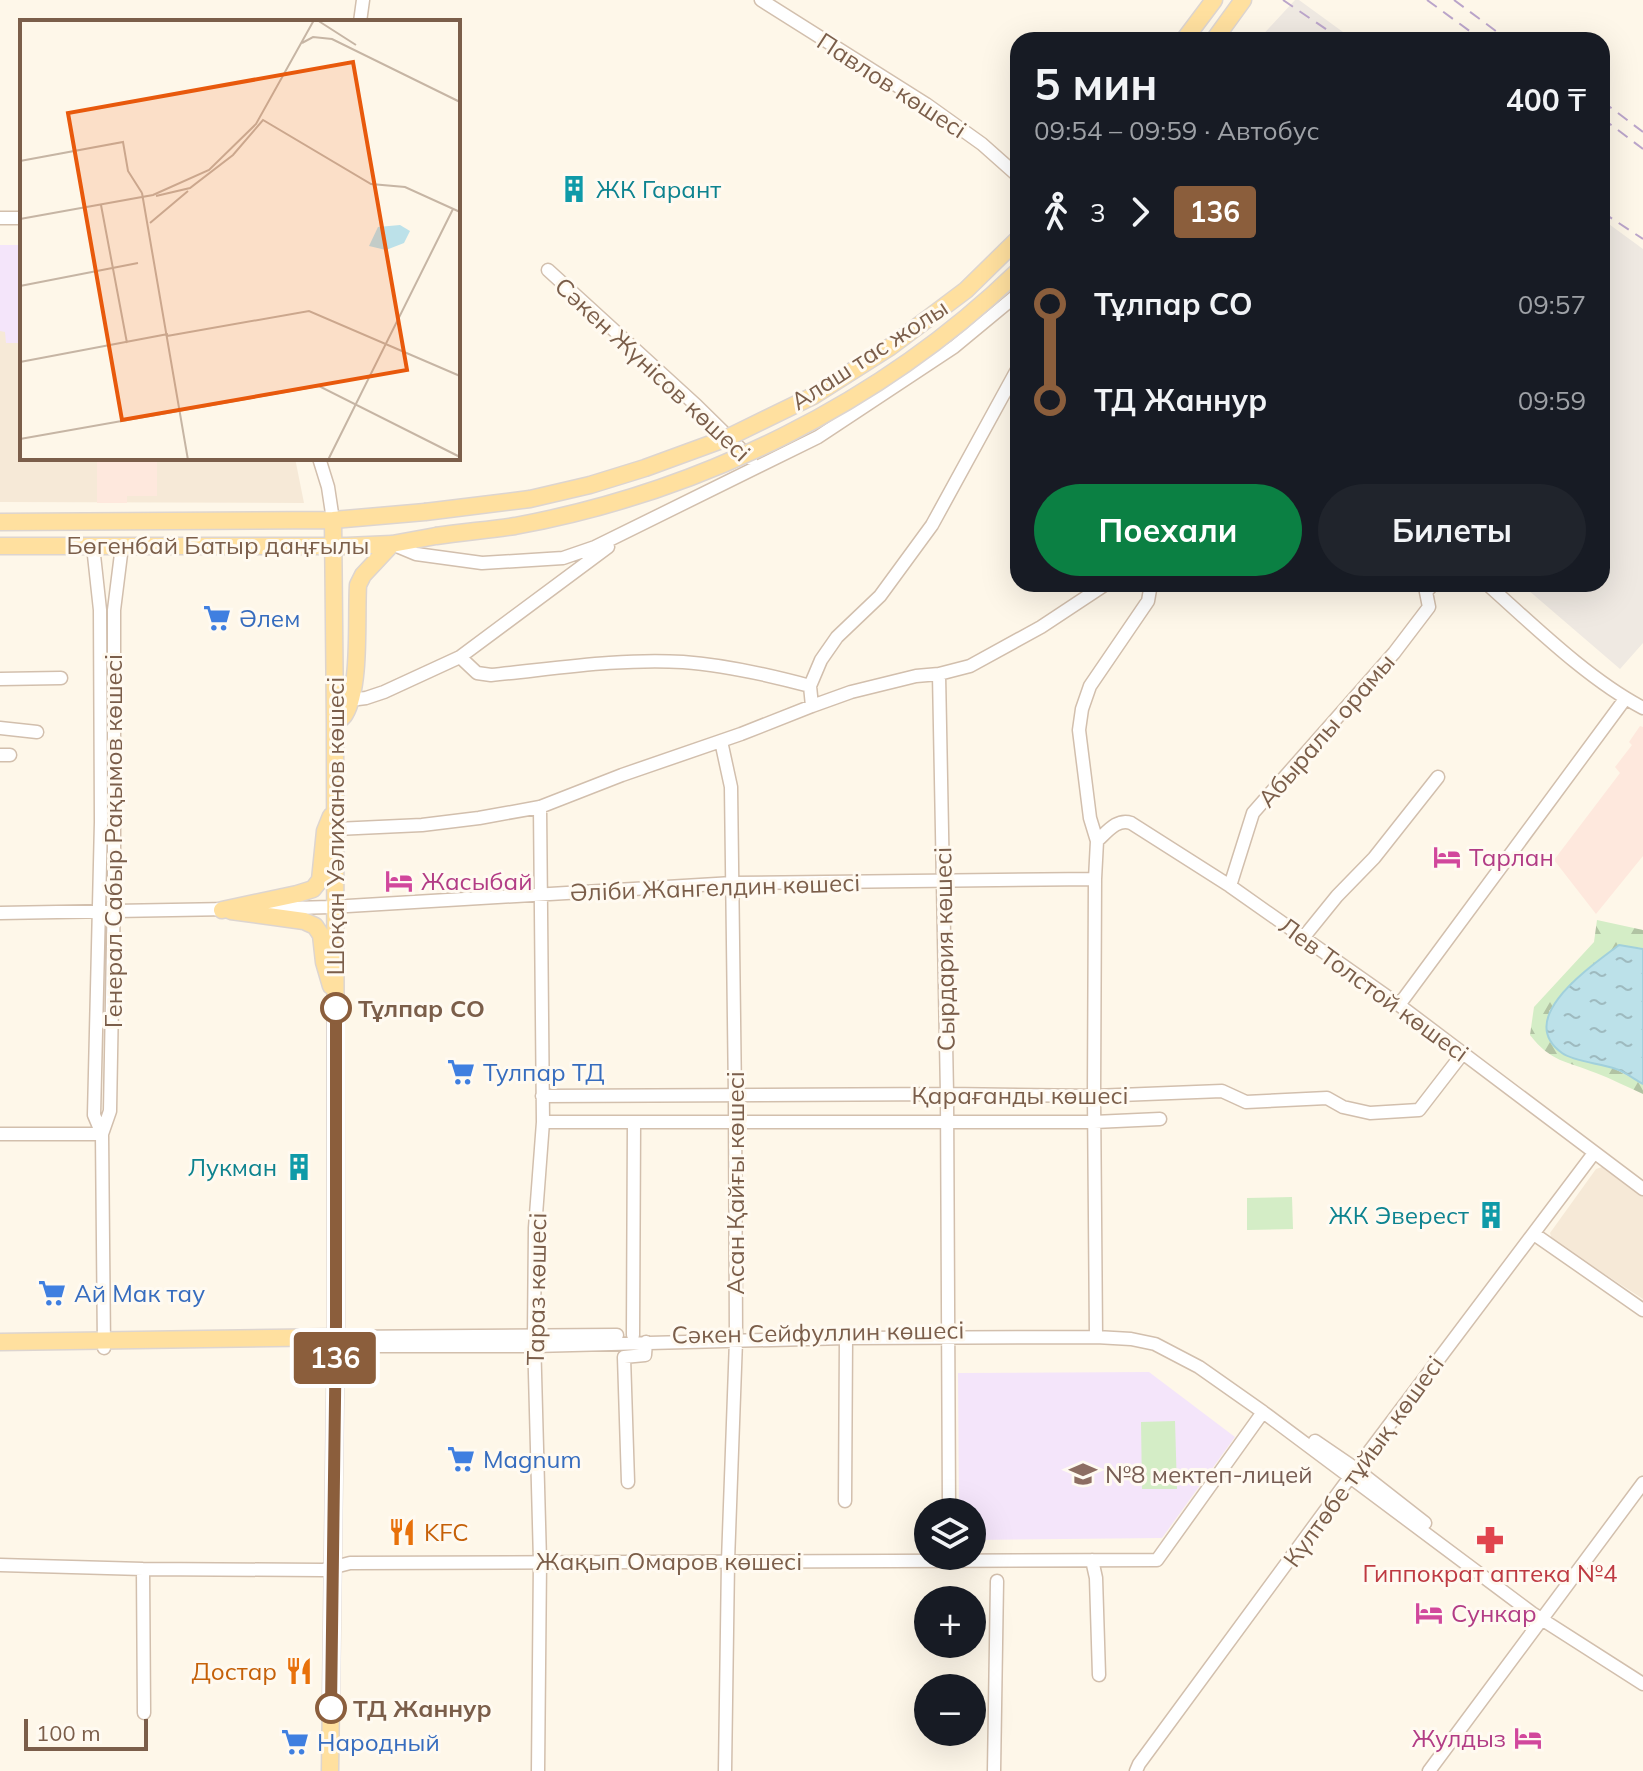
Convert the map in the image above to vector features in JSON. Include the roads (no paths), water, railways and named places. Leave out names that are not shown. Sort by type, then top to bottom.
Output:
[{"type":"main road","points":[[1190,32],[1214,0]]},
{"type":"main road","points":[[1220,32],[1243,0]]},
{"type":"main road","name":"Алаш тас жолы","points":[[425,512],[530,499],[590,485],[727,438],[813,396],[890,347],[966,290],[1010,247]]},
{"type":"main road","name":"Алаш тас жолы","points":[[436,536],[514,526],[594,507],[683,479],[793,432],[871,387],[946,334],[1010,278]]},
{"type":"main road","name":"Бөгенбай Батыр даңғылы","points":[[0,522],[333,520],[425,512]]},
{"type":"main road","name":"Шоқан Уәлиханов көшесі","points":[[330,1771],[337,1340],[333,520]]},
{"type":"main road","name":"Бөгенбай Батыр даңғылы","points":[[0,546],[333,546],[392,544],[436,536]]},
{"type":"main road","points":[[335,723],[344,716],[350,700],[357,656],[358,585],[363,575],[392,544]]},
{"type":"main road","points":[[222,910],[310,891],[316,887],[320,880],[325,831],[335,804]]},
{"type":"main road","points":[[222,910],[304,921],[315,926],[321,935],[324,962],[336,1001]]},
{"type":"main road","name":"Сәкен Сейфуллин көшесі","points":[[0,1342],[104,1344],[337,1340]]},
{"type":"main road","name":"Сәкен Сейфуллин көшесі","points":[[0,1350],[104,1344]]},
{"type":"street","points":[[360,20],[363,0]]},
{"type":"street","name":"Павлов көшесі","points":[[761,0],[926,104],[982,144],[1010,169]]},
{"type":"street","name":"Сәкен Жүнісов көшесі","points":[[548,270],[697,406],[758,467]]},
{"type":"street","points":[[392,544],[416,554],[482,563],[563,558],[595,547],[818,437],[954,347],[1010,301]]},
{"type":"street","points":[[812,706],[810,686],[821,660],[837,637],[880,596],[932,525],[1010,383]]},
{"type":"street","name":"Шоқан Уәлиханов көшесі","points":[[320,460],[333,520]]},
{"type":"street","points":[[350,700],[384,692],[460,657],[630,531]]},
{"type":"street","name":"Генерал Сабыр Рақымов көшесі","points":[[93,546],[100,610],[101,822],[94,1115],[102,1134]]},
{"type":"street","name":"Генерал Сабыр Рақымов көшесі","points":[[104,1344],[102,1134],[110,1111],[114,610],[122,546]]},
{"type":"street","points":[[336,829],[422,825],[540,807],[851,692],[970,666],[1041,627],[1094,592]]},
{"type":"street","points":[[1096,1333],[1094,1096],[1097,841],[1090,818],[1079,730],[1085,698],[1098,673],[1148,601],[1150,592]]},
{"type":"street","name":"Абыралы орамы","points":[[1230,886],[1253,813],[1394,653],[1429,607],[1426,592]]},
{"type":"street","points":[[1496,592],[1569,656],[1625,699],[1643,708]]},
{"type":"street","points":[[100,610],[114,610]]},
{"type":"street","points":[[460,657],[477,673],[491,675],[608,663],[680,662],[729,668],[810,686]]},
{"type":"street","name":"Сырдария көшесі","points":[[939,674],[947,1094],[949,1498]]},
{"type":"street","points":[[0,679],[61,678]]},
{"type":"street","points":[[1399,1005],[1625,699]]},
{"type":"street","points":[[0,728],[37,732]]},
{"type":"street","name":"Асан Қайғы көшесі","points":[[721,741],[731,787],[736,1336],[725,1771]]},
{"type":"street","points":[[1303,938],[1337,896],[1374,858],[1438,777]]},
{"type":"street","name":"Тараз көшесі","points":[[538,1771],[540,1561],[534,1341],[535,1228],[543,1122],[540,807]]},
{"type":"street","name":"Лев Толстой көшесі","points":[[1097,841],[1118,822],[1131,823],[1230,886],[1399,1005],[1643,1189]]},
{"type":"street","name":"Әліби Жангелдин көшесі","points":[[0,913],[336,906],[733,883],[1095,879]]},
{"type":"street","name":"Қарағанды көшесі","points":[[542,1096],[1094,1096],[1222,1091],[1246,1102],[1327,1098],[1343,1107],[1370,1113],[1419,1110],[1463,1053]]},
{"type":"street","name":"Қарағанды көшесі","points":[[543,1122],[947,1123],[1160,1119]]},
{"type":"street","points":[[633,1335],[634,1122]]},
{"type":"street","points":[[0,1134],[102,1134]]},
{"type":"street","name":"Күлтөбе тұйық көшесі","points":[[1136,1771],[1353,1473],[1594,1153]]},
{"type":"street","points":[[1534,1234],[1643,1310]]},
{"type":"street","name":"Сәкен Сейфуллин көшесі","points":[[337,1340],[646,1342],[736,1336],[1096,1333],[1122,1330],[1145,1333],[1187,1351],[1353,1473],[1532,1613],[1643,1684]]},
{"type":"street","name":"Сәкен Сейфуллин көшесі","points":[[1096,1333],[1155,1344],[1175,1353],[1353,1473]]},
{"type":"street","name":"Сәкен Сейфуллин көшесі","points":[[534,1341],[633,1335],[846,1338],[949,1334]]},
{"type":"street","name":"Сәкен Сейфуллин көшесі","points":[[845,1501],[846,1338]]},
{"type":"street","points":[[628,1482],[624,1357],[645,1355],[646,1342]]},
{"type":"street","name":"Жақып Омаров көшесі","points":[[986,1559],[1157,1560],[1263,1412]]},
{"type":"street","points":[[1429,1771],[1643,1483]]},
{"type":"street","name":"Жақып Омаров көшесі","points":[[0,1565],[323,1570],[350,1563],[914,1558]]},
{"type":"street","points":[[1092,1560],[1096,1578],[1099,1675]]},
{"type":"street","points":[[143,1569],[144,1713]]},
{"type":"street","points":[[994,1771],[997,1581]]},
{"type":"water","points":[[1619,945],[1643,949],[1643,1084],[1616,1069],[1562,1053],[1549,1039],[1547,1024],[1562,993]]},
{"type":"railway","points":[[1283,0],[1330,32]]},
{"type":"railway","points":[[1427,0],[1471,32]]},
{"type":"railway","points":[[1454,0],[1497,32]]},
{"type":"railway","points":[[1610,107],[1643,132]]},
{"type":"railway","points":[[1610,124],[1643,149]]},
{"type":"railway","points":[[1610,217],[1643,239]]},
{"type":"place","name":"ЖК Гарант","points":[[574,189]]},
{"type":"place","name":"Әлем","points":[[217,618]]},
{"type":"place","name":"Тарлан","points":[[1447,857]]},
{"type":"place","name":"Жасыбай","points":[[399,881]]},
{"type":"place","name":"Тұлпар СО","points":[[336,1008]]},
{"type":"place","name":"Тулпар ТД","points":[[461,1072]]},
{"type":"place","name":"Лукман","points":[[299,1167]]},
{"type":"place","name":"ЖК Эверест","points":[[1491,1215]]},
{"type":"place","name":"Ай Мак тау","points":[[52,1293]]},
{"type":"place","name":"Magnum","points":[[461,1459]]},
{"type":"place","name":"№8 мектеп-лицей","points":[[1083,1474]]},
{"type":"place","name":"KFC","points":[[402,1532]]},
{"type":"place","name":"Гиппократ аптека №4","points":[[1490,1540]]},
{"type":"place","name":"Сункар","points":[[1429,1613]]},
{"type":"place","name":"Достар","points":[[299,1671]]},
{"type":"place","name":"ТД Жаннур","points":[[331,1708]]},
{"type":"place","name":"Жулдыз","points":[[1528,1738]]},
{"type":"place","name":"Народный","points":[[295,1742]]}]
